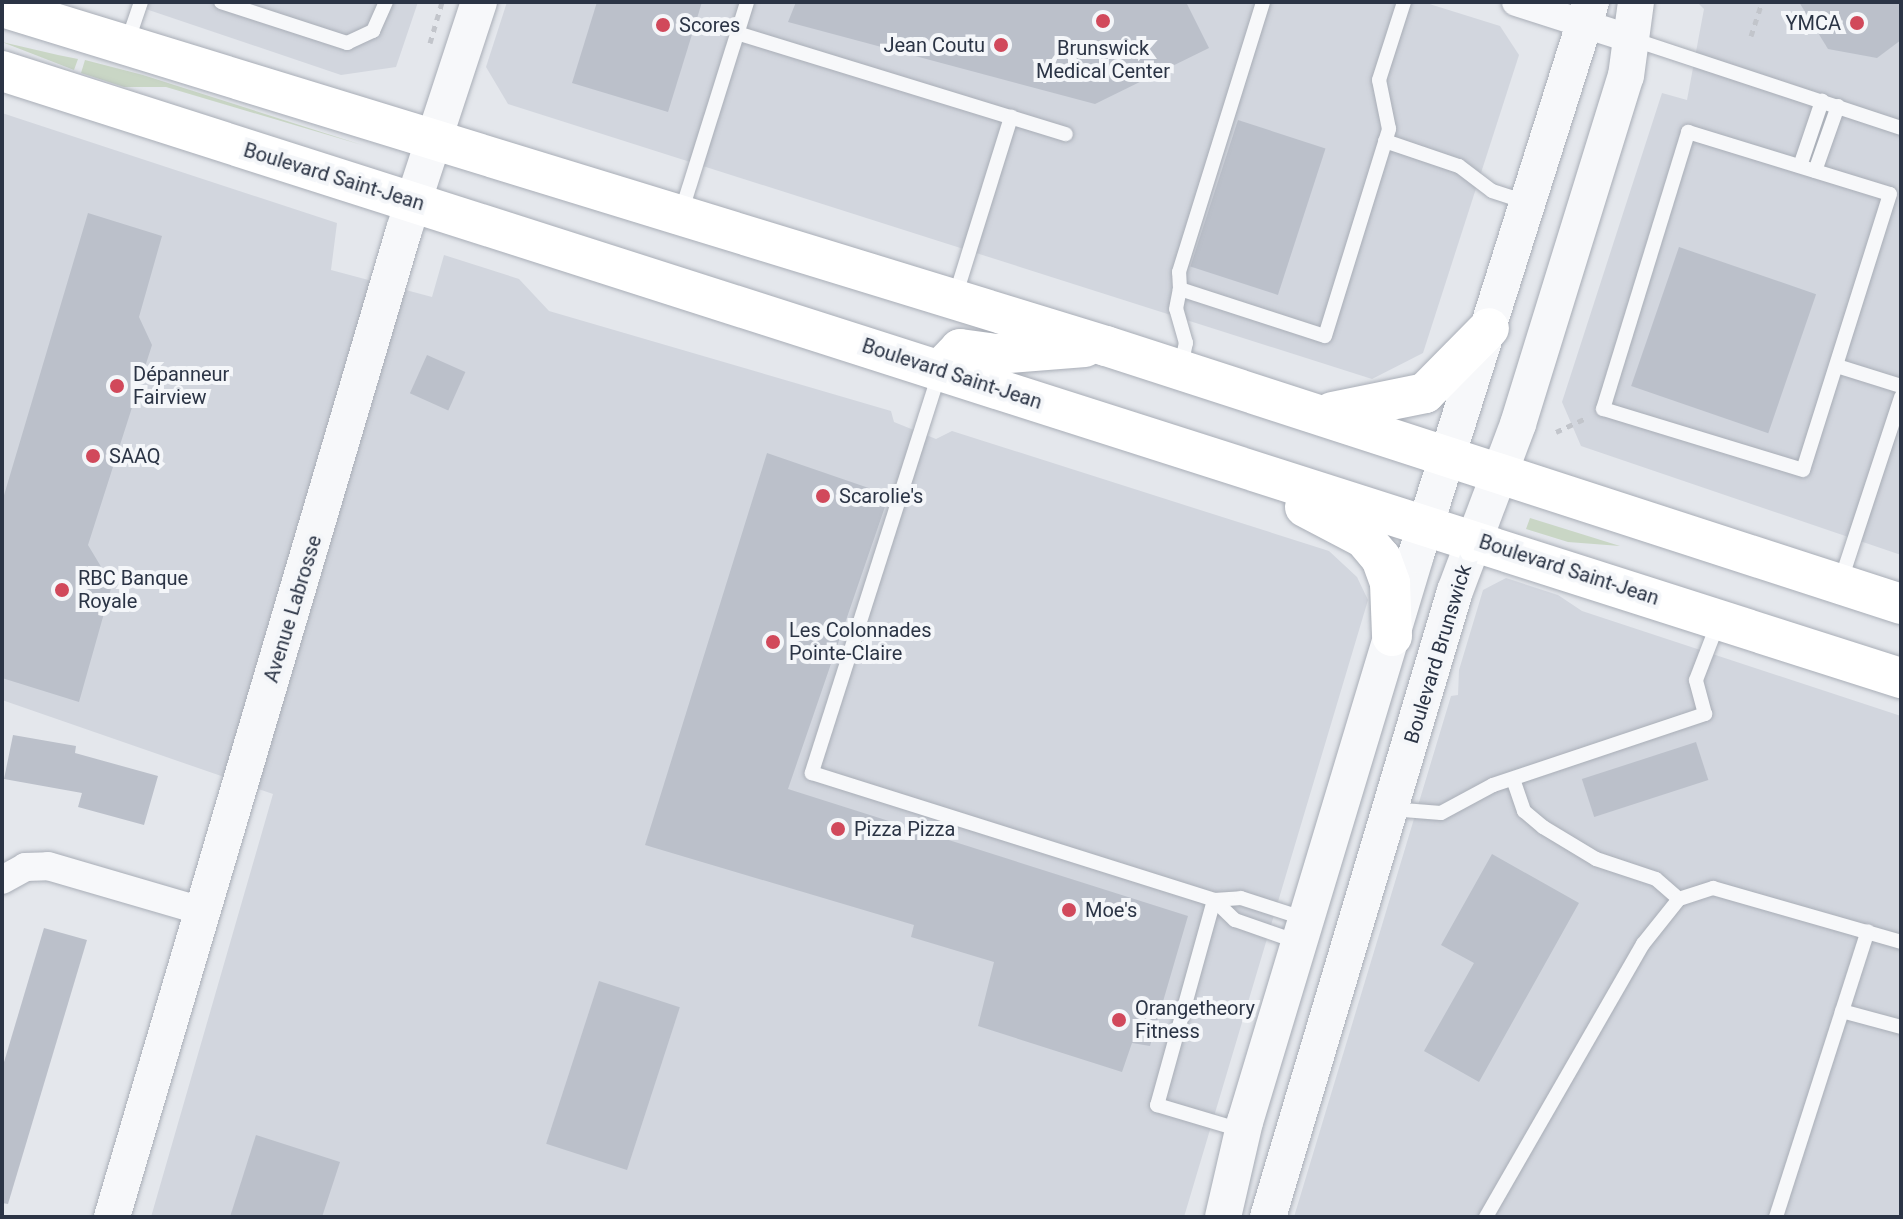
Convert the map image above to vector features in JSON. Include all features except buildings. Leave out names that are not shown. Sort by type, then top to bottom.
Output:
[{"type":"main road","points":[[27,9],[126,46],[681,213],[1320,413],[1901,604]]},
{"type":"main road","name":"Boulevard Saint-Jean","points":[[2,71],[1901,678]]},
{"type":"main road","points":[[1320,413],[1402,402],[1425,393],[1489,328]]},
{"type":"main road","points":[[940,370],[951,353],[965,348],[996,354],[1106,346]]},
{"type":"main road","points":[[1209,457],[1364,538],[1387,572],[1392,636]]},
{"type":"street","name":"Avenue Labrosse","points":[[112,1217],[433,139],[479,2]]},
{"type":"street","points":[[1516,2],[1588,13],[1631,39]]},
{"type":"street","name":"Boulevard Brunswick","points":[[1268,1217],[1473,540],[1626,76],[1636,2]]},
{"type":"street","points":[[1223,1217],[1244,1131],[1392,636],[1588,13]]},
{"type":"street","points":[[2,880],[25,867],[48,866],[202,911]]},
{"type":"lane","points":[[126,46],[141,2]]},
{"type":"lane","points":[[221,2],[347,43],[373,31],[386,2]]},
{"type":"lane","points":[[681,213],[747,2]]},
{"type":"lane","points":[[1180,369],[1186,343],[1176,309],[1179,272],[1263,2]]},
{"type":"lane","points":[[1180,289],[1325,336],[1389,129],[1379,80],[1404,2]]},
{"type":"lane","points":[[737,33],[1066,134]]},
{"type":"lane","points":[[1631,39],[1901,128]]},
{"type":"lane","points":[[1800,166],[1822,101]]},
{"type":"lane","points":[[1815,171],[1838,106]]},
{"type":"lane","points":[[955,299],[1011,117]]},
{"type":"lane","points":[[1688,132],[1800,166],[1890,194],[1803,470],[1603,409],[1688,132]]},
{"type":"lane","points":[[1385,141],[1459,166],[1492,191],[1528,203]]},
{"type":"lane","points":[[1837,366],[1901,386]]},
{"type":"lane","points":[[940,370],[812,773],[1214,900],[1241,898],[1303,931]]},
{"type":"lane","points":[[1840,584],[1901,397]]},
{"type":"lane","points":[[1391,809],[1441,813],[1513,779],[1705,714],[1696,680],[1719,619]]},
{"type":"lane","points":[[1513,779],[1524,811],[1543,827],[1596,859],[1642,872],[1679,899]]},
{"type":"lane","points":[[1486,1217],[1643,944],[1679,899],[1713,888],[1901,942]]},
{"type":"lane","points":[[1214,900],[1235,920],[1303,931]]},
{"type":"lane","points":[[1214,900],[1157,1105],[1244,1131]]},
{"type":"lane","points":[[1776,1217],[1868,931]]},
{"type":"lane","points":[[1842,1011],[1901,1027]]},
{"type":"path","points":[[427,52],[442,2]]},
{"type":"path","points":[[1751,36],[1762,2]]},
{"type":"path","points":[[1556,432],[1590,417]]},
{"type":"shaded area","points":[[125,2],[418,2],[396,67],[341,75]]},
{"type":"shaded area","points":[[507,2],[1423,2],[1500,26],[1519,55],[1423,353],[1372,379],[508,104],[486,67]]},
{"type":"shaded area","points":[[1697,2],[1901,2],[1901,555],[1581,446],[1562,402],[1662,93],[1687,100],[1704,9]]},
{"type":"shaded area","points":[[2,113],[337,223],[331,270],[432,297],[444,255],[519,279],[549,311],[891,411],[894,422],[936,439],[952,431],[1329,551],[1357,577],[1368,600],[1184,1217],[151,1217],[273,794],[2,700]]},
{"type":"shaded area","points":[[1506,578],[1558,595],[1582,611],[1901,716],[1901,1217],[1294,1217],[1451,696],[1458,695],[1459,670],[1483,590]]},
{"type":"green space","points":[[2,42],[58,55],[78,59],[74,70]]},
{"type":"green space","points":[[85,60],[143,75],[362,145],[166,87],[124,87],[81,73]]},
{"type":"green space","points":[[1530,518],[1620,546],[1568,542],[1526,529]]},
{"type":"place","name":"Brunswick Medical Center","points":[[1103,21]]},
{"type":"place","name":"YMCA","points":[[1857,23]]},
{"type":"place","name":"Scores","points":[[663,25]]},
{"type":"place","name":"Jean Coutu","points":[[1001,45]]},
{"type":"place","name":"Dépanneur Fairview","points":[[117,386]]},
{"type":"place","name":"SAAQ","points":[[93,456]]},
{"type":"place","name":"Scarolie's","points":[[823,496]]},
{"type":"place","name":"RBC Banque Royale","points":[[62,590]]},
{"type":"place","name":"Les Colonnades Pointe-Claire","points":[[773,642]]},
{"type":"place","name":"Pizza Pizza","points":[[838,829]]},
{"type":"place","name":"Moe's","points":[[1069,910]]},
{"type":"place","name":"Orangetheory Fitness","points":[[1119,1020]]}]
